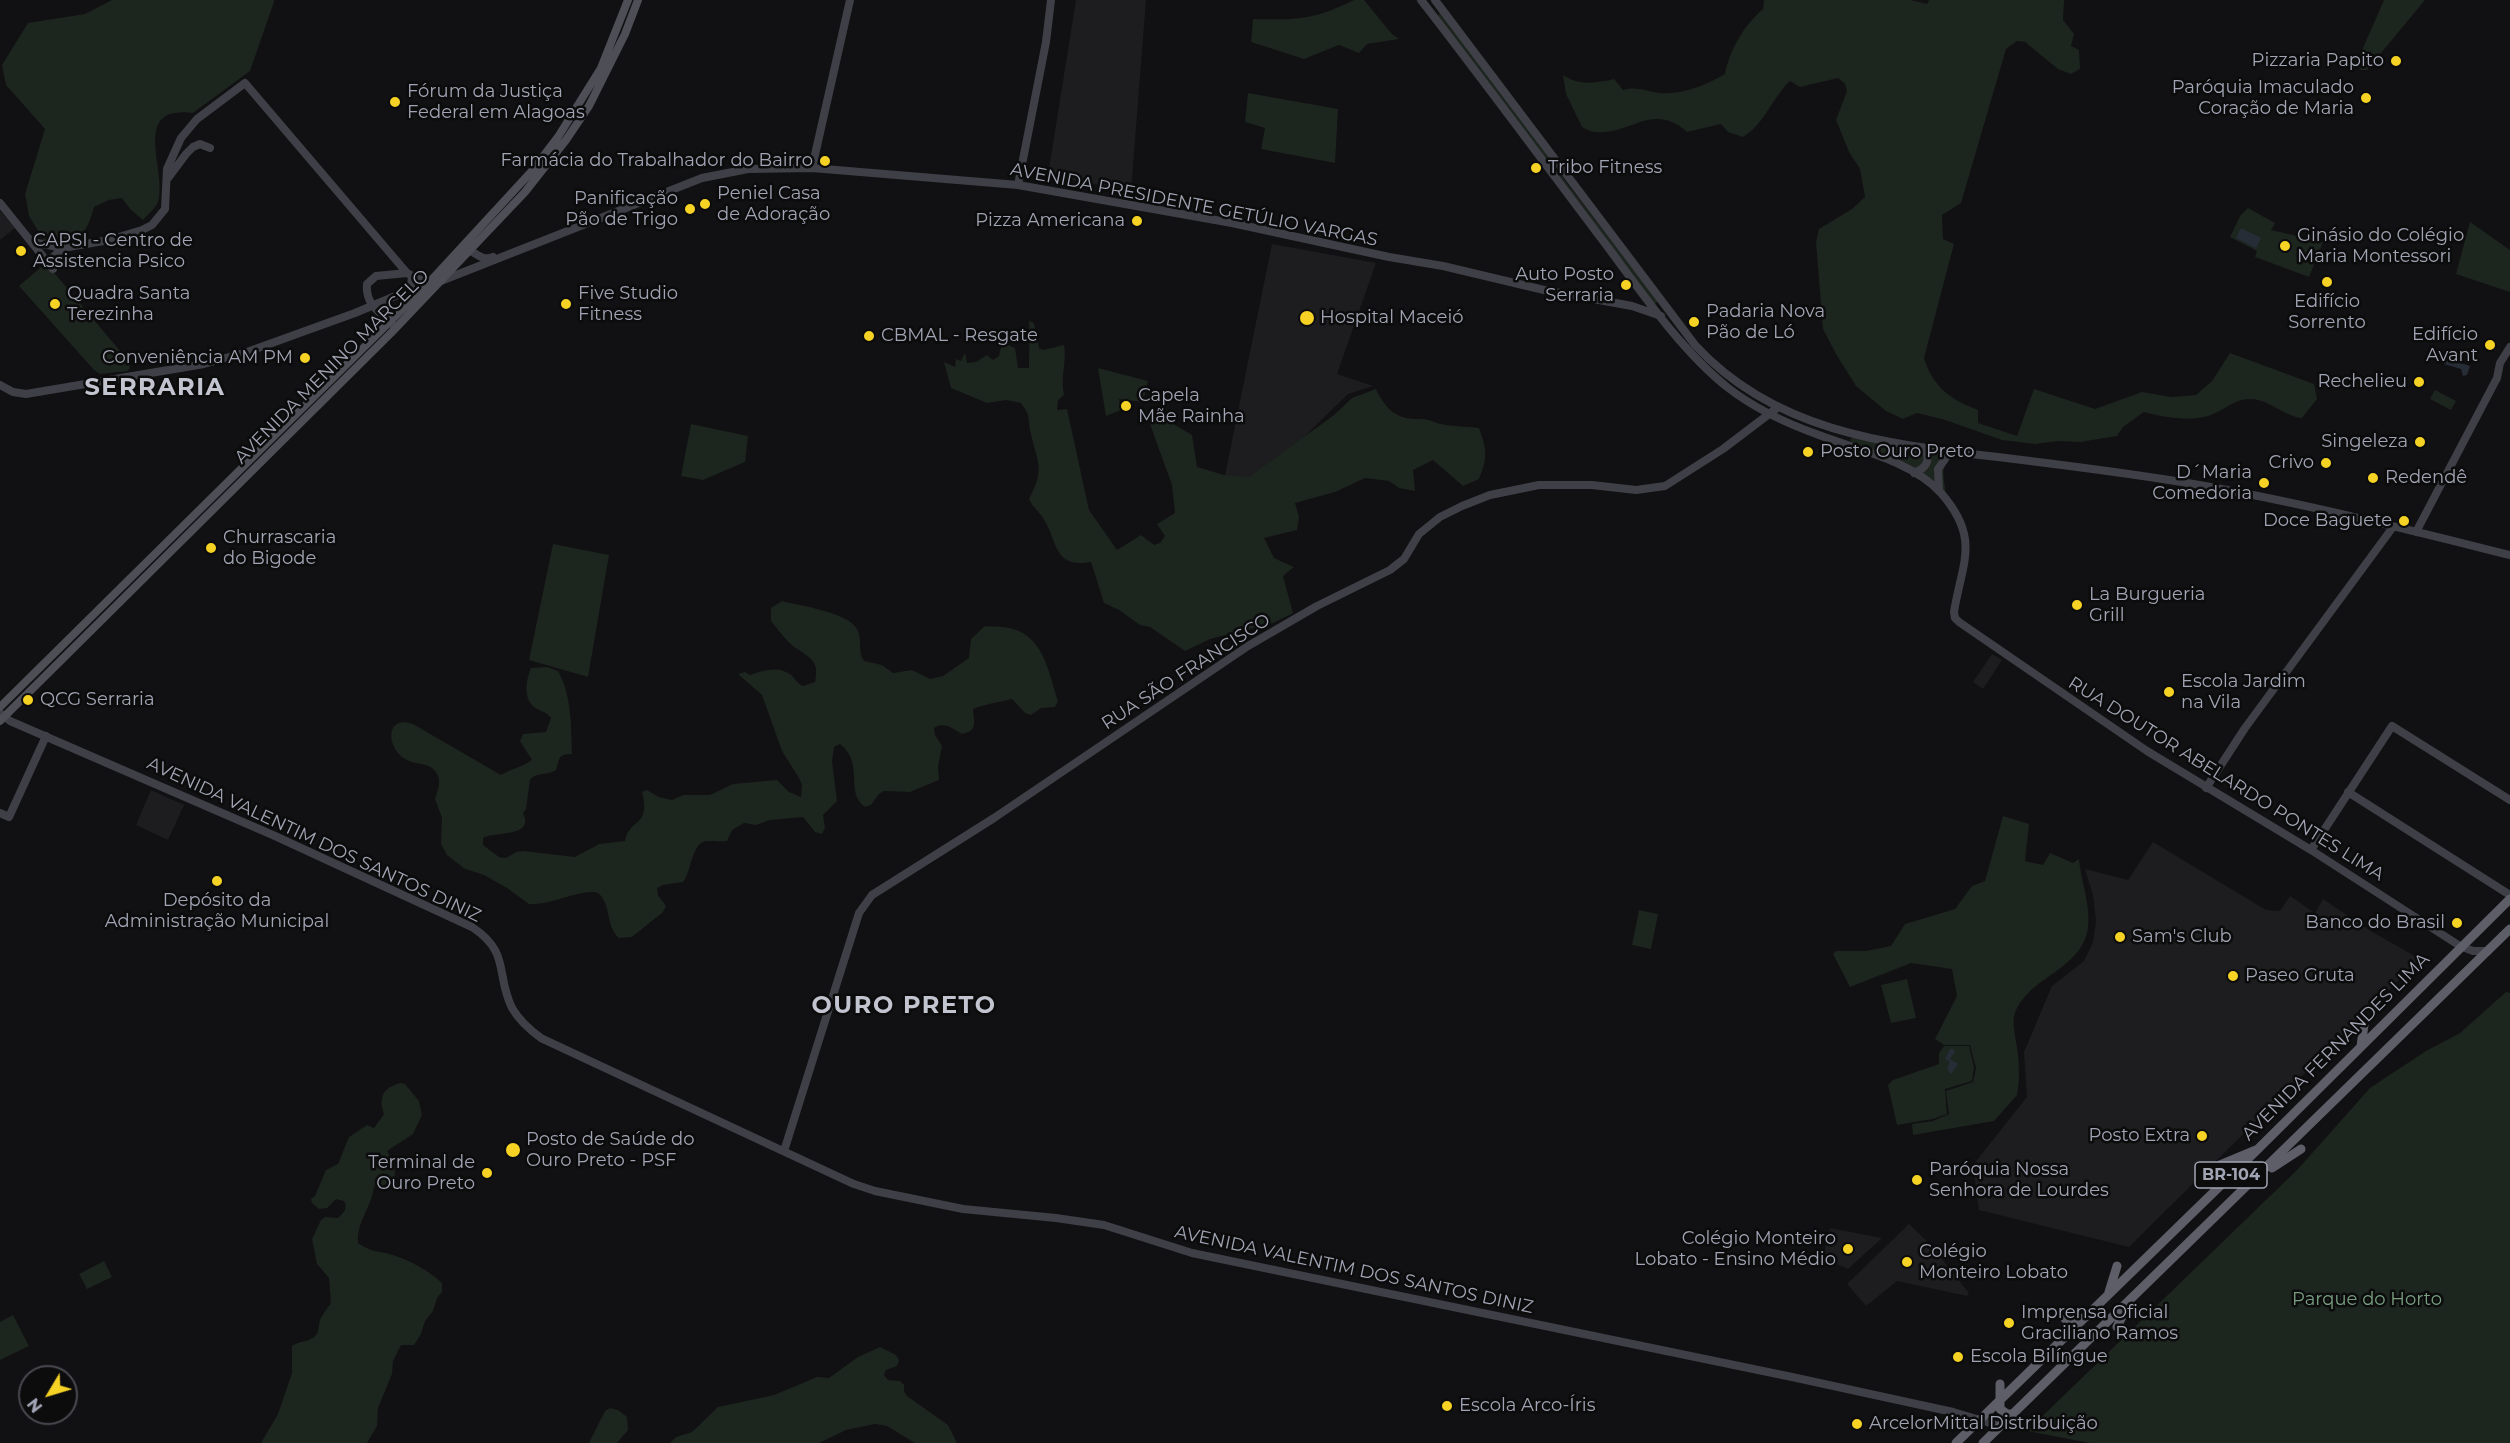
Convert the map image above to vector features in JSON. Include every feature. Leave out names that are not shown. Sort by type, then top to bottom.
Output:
[{"type":"highway","name":"AVENIDA FERNANDES LIMA","points":[[1980,1420],[2258,1149],[2510,897]]},
{"type":"highway","name":"AVENIDA FERNANDES LIMA","points":[[2000,1426],[2510,929]]},
{"type":"highway","points":[[2421,986],[2433,1003]]},
{"type":"highway","points":[[2361,1047],[2364,1025]]},
{"type":"highway","points":[[2220,1165],[2258,1149]]},
{"type":"highway","points":[[2257,1177],[2301,1149]]},
{"type":"highway","points":[[2109,1294],[2117,1266]]},
{"type":"highway","points":[[2117,1327],[2131,1297]]},
{"type":"highway","points":[[2065,1319],[2084,1318]]},
{"type":"highway","points":[[2000,1384],[1999,1401],[2004,1413],[2013,1414]]},
{"type":"highway","name":"BR-104","points":[[1956,1443],[1980,1420]]},
{"type":"highway","name":"BR-104","points":[[1983,1443],[2000,1426]]},
{"type":"main road","name":"AVENIDA MENINO MARCELO","points":[[0,707],[441,281],[558,138],[601,68],[628,0]]},
{"type":"main road","name":"AVENIDA MENINO MARCELO","points":[[1,717],[393,325],[430,281],[467,249],[525,192],[566,140],[604,78],[638,0]]},
{"type":"street","points":[[812,168],[850,0]]},
{"type":"street","points":[[1018,185],[1046,42],[1051,0]]},
{"type":"street","points":[[1421,0],[1640,290],[1709,370],[1739,396],[1768,415],[1891,461],[1914,473],[1940,492]]},
{"type":"street","points":[[1435,0],[1680,328],[1727,376],[1777,408],[1826,427],[1884,441],[1926,449],[2170,480],[2327,512],[2510,555]]},
{"type":"street","points":[[1432,14],[1440,8]]},
{"type":"street","points":[[0,385],[14,392],[27,394],[204,364],[247,352],[371,306],[406,291],[411,286],[410,274],[245,82],[189,127],[176,147],[167,169],[167,197],[160,217],[142,230],[109,240],[63,248],[32,242]]},
{"type":"street","points":[[167,179],[193,147],[200,144],[210,148]]},
{"type":"street","points":[[1545,164],[1554,159]]},
{"type":"street","name":"AVENIDA PRESIDENTE GETÚLIO VARGAS","points":[[441,281],[704,177],[748,169],[812,168],[1018,185],[1238,225],[1443,266],[1544,290],[1632,306],[1661,316],[1680,328]]},
{"type":"street","points":[[0,203],[53,269],[52,258],[63,248]]},
{"type":"street","name":"AVENIDA PRESIDENTE GETÚLIO VARGAS","points":[[467,249],[488,259],[586,220],[593,220]]},
{"type":"street","points":[[393,325],[371,306],[366,295],[369,280],[376,276],[410,274],[430,281]]},
{"type":"street","points":[[1632,306],[1638,299],[1640,290]]},
{"type":"street","points":[[2416,532],[2497,378],[2500,363],[2510,347]]},
{"type":"street","name":"RUA SÃO FRANCISCO","points":[[784,1151],[858,913],[872,895],[994,818],[1248,646],[1317,606],[1390,570],[1404,559],[1419,534],[1440,517],[1490,495],[1539,486],[1592,485],[1636,490],[1665,486],[1714,455],[1777,408]]},
{"type":"street","points":[[1914,473],[1923,469],[1928,462],[1926,449]]},
{"type":"street","points":[[1940,492],[1938,469],[1950,452]]},
{"type":"street","name":"RUA DOUTOR ABELARDO PONTES LIMA","points":[[1940,492],[1958,520],[1965,542],[1965,567],[1956,600],[1955,618],[2043,681],[2206,788],[2311,850],[2460,946],[2473,951],[2488,951]]},
{"type":"street","points":[[2206,788],[2245,728],[2393,527]]},
{"type":"street","name":"AVENIDA VALENTIM DOS SANTOS DINIZ","points":[[1,717],[275,836],[472,927],[485,936],[496,950],[514,1011],[526,1026],[541,1038],[875,1191],[972,1210],[1104,1225],[1192,1253],[1792,1377],[2000,1426]]},
{"type":"street","points":[[2311,850],[2392,726],[2510,800]]},
{"type":"street","points":[[0,813],[9,817],[46,736]]},
{"type":"street","points":[[2348,792],[2510,897]]},
{"type":"shaded area","points":[[1076,0],[1146,0],[1131,191],[1048,175]]},
{"type":"shaded area","points":[[0,211],[15,228],[0,240]]},
{"type":"shaded area","points":[[2241,228],[2261,238],[2256,248],[2236,238]]},
{"type":"shaded area","name":"Hospital Maceió","points":[[1272,244],[1376,263],[1337,374],[1373,386],[1348,394],[1256,484],[1224,480]]},
{"type":"shaded area","points":[[2445,358],[2470,366],[2467,375],[2463,376],[2461,369],[2444,364]]},
{"type":"shaded area","points":[[1992,654],[2002,660],[1983,689],[1973,682]]},
{"type":"shaded area","points":[[151,790],[184,805],[168,840],[136,825]]},
{"type":"shaded area","points":[[2153,842],[2266,910],[2280,911],[2290,896],[2315,913],[2323,899],[2369,930],[2420,959],[2129,1247],[1979,1210],[1973,1165],[2027,1097],[2024,1052],[2052,986],[2084,961],[2093,942],[2096,921],[2093,895],[2085,869],[2128,880]]},
{"type":"shaded area","points":[[1950,1049],[1955,1052],[1950,1059],[1958,1064],[1951,1074],[1947,1068],[1950,1062],[1945,1059]]},
{"type":"shaded area","name":"Colégio Monteiro Lobato","points":[[1909,1224],[1930,1244],[1969,1293],[1967,1296],[1897,1281],[1866,1306],[1847,1284]]},
{"type":"shaded area","name":"Colégio Monteiro Lobato - Ensino Médio","points":[[1830,1228],[1882,1238],[1848,1269],[1823,1258]]},
{"type":"green space","points":[[112,0],[274,0],[274,2],[250,71],[193,113],[174,113],[162,119],[156,129],[155,142],[160,189],[158,202],[143,220],[122,198],[109,200],[94,207],[87,227],[78,236],[45,242],[29,216],[25,194],[45,129],[6,85],[2,65],[28,23],[85,14]]},
{"type":"green space","points":[[1354,0],[1364,0],[1391,33],[1399,39],[1367,44],[1359,53],[1339,45],[1304,59],[1251,42],[1253,19],[1282,19],[1316,15]]},
{"type":"green space","points":[[1764,0],[1911,0],[1927,4],[1929,0],[2064,0],[2063,20],[2074,34],[2071,46],[2079,50],[2080,69],[2071,74],[2058,69],[2025,42],[2017,41],[2006,49],[1961,203],[1942,215],[1943,239],[1954,244],[1924,358],[1932,377],[1944,391],[1959,402],[1978,410],[1978,423],[2017,436],[2034,389],[2095,409],[2142,392],[2171,397],[2196,395],[2212,381],[2230,353],[2314,384],[2317,399],[2302,418],[2295,417],[2265,402],[2246,399],[2205,417],[2188,419],[2144,412],[2123,427],[2117,436],[2080,442],[2058,441],[2035,444],[2002,440],[1945,420],[1917,413],[1903,419],[1886,411],[1856,386],[1823,329],[1816,242],[1819,229],[1852,209],[1865,197],[1860,169],[1849,152],[1836,120],[1847,91],[1845,84],[1838,78],[1800,87],[1790,81],[1757,126],[1743,137],[1728,132],[1721,124],[1687,132],[1663,119],[1652,119],[1608,132],[1592,132],[1582,127],[1566,94],[1563,75],[1581,82],[1614,79],[1623,90],[1637,89],[1660,93],[1685,91],[1710,82],[1725,74],[1734,48],[1744,31],[1763,9]]},
{"type":"green space","points":[[2384,0],[2425,0],[2367,70],[2361,70],[2356,64]]},
{"type":"green space","points":[[1440,12],[1549,157],[1547,161],[1438,17]]},
{"type":"green space","points":[[1248,93],[1338,109],[1335,163],[1261,149],[1265,128],[1245,122]]},
{"type":"green space","points":[[1553,165],[1658,301],[1654,305],[1550,166]]},
{"type":"green space","name":"Ginásio do Colégio Maria Montessori","points":[[2248,208],[2275,223],[2271,230],[2323,242],[2309,277],[2255,257],[2257,251],[2230,237],[2240,216]]},
{"type":"green space","points":[[2470,222],[2510,250],[2510,292],[2456,274]]},
{"type":"green space","points":[[46,263],[131,364],[128,371],[100,374],[94,370],[19,286]]},
{"type":"green space","points":[[1029,321],[1034,323],[1039,348],[1043,350],[1064,345],[1064,395],[1058,400],[1057,410],[1067,409],[1089,510],[1117,550],[1141,535],[1154,545],[1160,543],[1165,536],[1157,524],[1175,513],[1172,485],[1146,413],[1168,421],[1192,435],[1197,467],[1224,475],[1249,477],[1334,415],[1352,398],[1376,389],[1384,404],[1400,416],[1425,419],[1446,425],[1479,428],[1485,454],[1482,471],[1479,479],[1463,486],[1433,460],[1413,470],[1415,491],[1399,488],[1389,481],[1365,478],[1335,492],[1295,503],[1299,517],[1297,530],[1264,538],[1274,558],[1294,567],[1283,576],[1293,613],[1273,623],[1210,639],[1185,651],[1150,627],[1140,625],[1119,610],[1104,603],[1091,562],[1069,561],[1058,551],[1048,526],[1029,499],[1037,480],[1039,467],[1028,415],[1021,403],[1006,400],[987,403],[951,388],[944,362],[955,367],[956,359],[961,361],[965,353],[967,363],[976,362],[987,355],[993,360],[999,356],[1001,347],[1006,344],[1015,348],[1018,368],[1029,368]]},
{"type":"green space","points":[[1098,368],[1148,381],[1143,402],[1119,399],[1121,410],[1106,416]]},
{"type":"green space","points":[[2435,390],[2456,401],[2451,410],[2430,399]]},
{"type":"green space","points":[[691,424],[748,436],[745,462],[703,480],[681,476]]},
{"type":"green space","points":[[1854,436],[1958,454],[1945,466],[1946,494],[1888,455],[1854,444],[1850,440]]},
{"type":"green space","points":[[553,544],[609,555],[588,677],[529,660]]},
{"type":"green space","points":[[782,601],[834,614],[852,623],[859,633],[864,661],[882,665],[893,673],[912,670],[930,679],[943,676],[969,658],[971,639],[985,626],[1013,629],[1032,640],[1039,649],[1058,701],[1055,707],[1041,708],[1031,715],[1025,713],[1012,699],[987,704],[973,709],[973,728],[967,733],[962,734],[941,725],[934,728],[935,735],[942,746],[938,767],[939,780],[910,792],[884,791],[871,805],[865,807],[856,794],[852,760],[840,744],[834,747],[832,761],[837,801],[823,815],[825,828],[822,834],[815,832],[803,817],[770,820],[756,825],[744,823],[732,830],[727,841],[702,843],[695,852],[683,882],[657,888],[658,895],[666,906],[663,912],[632,937],[619,938],[615,933],[605,903],[598,893],[584,893],[529,904],[484,875],[465,869],[447,855],[441,844],[442,818],[435,799],[439,785],[438,776],[432,768],[411,762],[400,755],[392,742],[393,729],[397,724],[403,722],[413,724],[501,775],[532,760],[520,741],[523,734],[546,732],[551,718],[534,707],[528,699],[527,683],[531,668],[547,667],[558,671],[563,681],[570,711],[572,754],[561,756],[556,770],[536,775],[530,780],[526,809],[523,813],[524,826],[519,830],[483,838],[483,845],[499,857],[506,858],[523,851],[575,857],[599,844],[625,841],[631,828],[642,817],[644,803],[642,792],[647,790],[659,797],[672,800],[683,795],[710,795],[733,784],[777,780],[789,792],[801,797],[802,785],[782,751],[762,695],[738,674],[745,672],[750,675],[779,670],[790,675],[803,686],[815,682],[816,668],[812,660],[793,646],[771,621],[771,608]]},
{"type":"green space","points":[[2003,816],[2029,824],[2025,861],[2043,865],[2050,853],[2073,863],[2079,859],[2088,911],[2088,928],[2076,954],[2032,990],[2022,1000],[2015,1013],[2014,1027],[2019,1069],[2017,1095],[1994,1121],[1913,1135],[1912,1124],[1933,1121],[1949,1114],[1946,1091],[1973,1082],[1976,1068],[1970,1045],[1944,1045],[1935,1039],[1957,996],[1952,969],[1911,963],[1850,987],[1833,954],[1836,951],[1866,951],[1891,946],[1905,924],[1955,909],[1972,886],[1985,881]]},
{"type":"green space","points":[[1639,910],[1658,914],[1651,949],[1632,945]]},
{"type":"green space","points":[[1907,979],[1916,1018],[1891,1023],[1881,985]]},
{"type":"green space","name":"Parque do Horto","points":[[2506,992],[2510,993],[2510,1443],[2090,1443],[2027,1431],[2298,1169],[2370,1088],[2426,1051],[2460,1033]]},
{"type":"green space","points":[[1944,1046],[1969,1046],[1974,1067],[1972,1081],[1945,1089],[1947,1114],[1933,1119],[1897,1125],[1888,1085],[1893,1080],[1939,1064],[1939,1053]]},
{"type":"green space","points":[[401,1083],[405,1084],[419,1101],[422,1115],[413,1134],[387,1151],[394,1163],[395,1176],[382,1187],[374,1186],[359,1228],[358,1243],[368,1249],[393,1255],[419,1266],[442,1283],[442,1292],[414,1345],[401,1345],[393,1361],[392,1374],[378,1408],[377,1426],[367,1443],[261,1443],[278,1414],[292,1373],[292,1346],[316,1336],[321,1319],[331,1303],[329,1278],[317,1264],[312,1239],[321,1220],[325,1217],[338,1218],[346,1206],[344,1201],[336,1199],[327,1208],[319,1209],[311,1199],[315,1196],[326,1170],[338,1164],[349,1137],[367,1125],[374,1128],[384,1114],[382,1098],[386,1090]]},
{"type":"green space","points":[[104,1261],[112,1277],[87,1289],[79,1274]]},
{"type":"green space","points":[[13,1315],[29,1346],[0,1360],[0,1322]]},
{"type":"green space","points":[[880,1347],[896,1355],[899,1360],[897,1366],[886,1370],[884,1375],[888,1380],[900,1381],[904,1385],[907,1396],[948,1425],[957,1443],[915,1443],[887,1426],[875,1424],[846,1430],[819,1443],[670,1443],[676,1437],[692,1432],[718,1407],[774,1395],[817,1377],[829,1378],[858,1357]]},
{"type":"green space","points":[[610,1408],[618,1410],[627,1417],[628,1430],[617,1443],[589,1443],[605,1411]]},
{"type":"place","name":"Pizzaria Papito","points":[[2396,61]]},
{"type":"place","name":"Paróquia Imaculado Coração de Maria","points":[[2366,98]]},
{"type":"place","name":"Fórum da Justiça Federal em Alagoas","points":[[395,102]]},
{"type":"place","name":"Farmácia do Trabalhador do Bairro","points":[[825,161]]},
{"type":"place","name":"Tribo Fitness","points":[[1536,168]]},
{"type":"place","name":"Peniel Casa de Adoração","points":[[705,204]]},
{"type":"place","name":"Panificação Pão de Trigo","points":[[690,209]]},
{"type":"place","name":"Pizza Americana","points":[[1137,221]]},
{"type":"place","name":"Ginásio do Colégio Maria Montessori","points":[[2285,246]]},
{"type":"place","name":"CAPSI - Centro de Assistencia Psico","points":[[21,251]]},
{"type":"place","name":"Edifício Sorrento","points":[[2327,282]]},
{"type":"place","name":"Auto Posto Serraria","points":[[1626,285]]},
{"type":"place","name":"Quadra Santa Terezinha","points":[[55,304]]},
{"type":"place","name":"Five Studio Fitness","points":[[566,304]]},
{"type":"place","name":"Hospital Maceió","points":[[1307,318]]},
{"type":"place","name":"Padaria Nova Pão de Ló","points":[[1694,322]]},
{"type":"place","name":"CBMAL - Resgate","points":[[869,336]]},
{"type":"place","name":"Edifício Avant","points":[[2490,345]]},
{"type":"place","name":"Conveniência AM PM","points":[[305,358]]},
{"type":"place","name":"Rechelieu","points":[[2419,382]]},
{"type":"place","name":"Capela Mãe Rainha","points":[[1126,406]]},
{"type":"place","name":"Singeleza","points":[[2420,442]]},
{"type":"place","name":"Posto Ouro Preto","points":[[1808,452]]},
{"type":"place","name":"Crivo","points":[[2326,463]]},
{"type":"place","name":"Redendê","points":[[2373,478]]},
{"type":"place","name":"D´Maria Comedoria","points":[[2264,483]]},
{"type":"place","name":"Doce Baguete","points":[[2404,521]]},
{"type":"place","name":"Churrascaria do Bigode","points":[[211,548]]},
{"type":"place","name":"La Burgueria Grill","points":[[2077,605]]},
{"type":"place","name":"Escola Jardim na Vila","points":[[2169,692]]},
{"type":"place","name":"QCG Serraria","points":[[28,700]]},
{"type":"place","name":"Depósito da Administração Municipal","points":[[217,881]]},
{"type":"place","name":"Banco do Brasil","points":[[2457,923]]},
{"type":"place","name":"Sam's Club","points":[[2120,937]]},
{"type":"place","name":"Paseo Gruta","points":[[2233,976]]},
{"type":"place","name":"Posto Extra","points":[[2202,1136]]},
{"type":"place","name":"Posto de Saúde do Ouro Preto - PSF","points":[[513,1150]]},
{"type":"place","name":"Terminal de Ouro Preto","points":[[487,1173]]},
{"type":"place","name":"Paróquia Nossa Senhora de Lourdes","points":[[1917,1180]]},
{"type":"place","name":"Colégio Monteiro Lobato - Ensino Médio","points":[[1848,1249]]},
{"type":"place","name":"Colégio Monteiro Lobato","points":[[1907,1262]]},
{"type":"place","name":"Imprensa Oficial Graciliano Ramos","points":[[2009,1323]]},
{"type":"place","name":"Escola Bilíngue","points":[[1958,1357]]},
{"type":"place","name":"Escola Arco-Íris","points":[[1447,1406]]},
{"type":"place","name":"ArcelorMittal Distribuição","points":[[1857,1424]]},
{"type":"district","name":"SERRARIA","points":[[155,388]]},
{"type":"district","name":"OURO PRETO","points":[[904,1006]]}]
